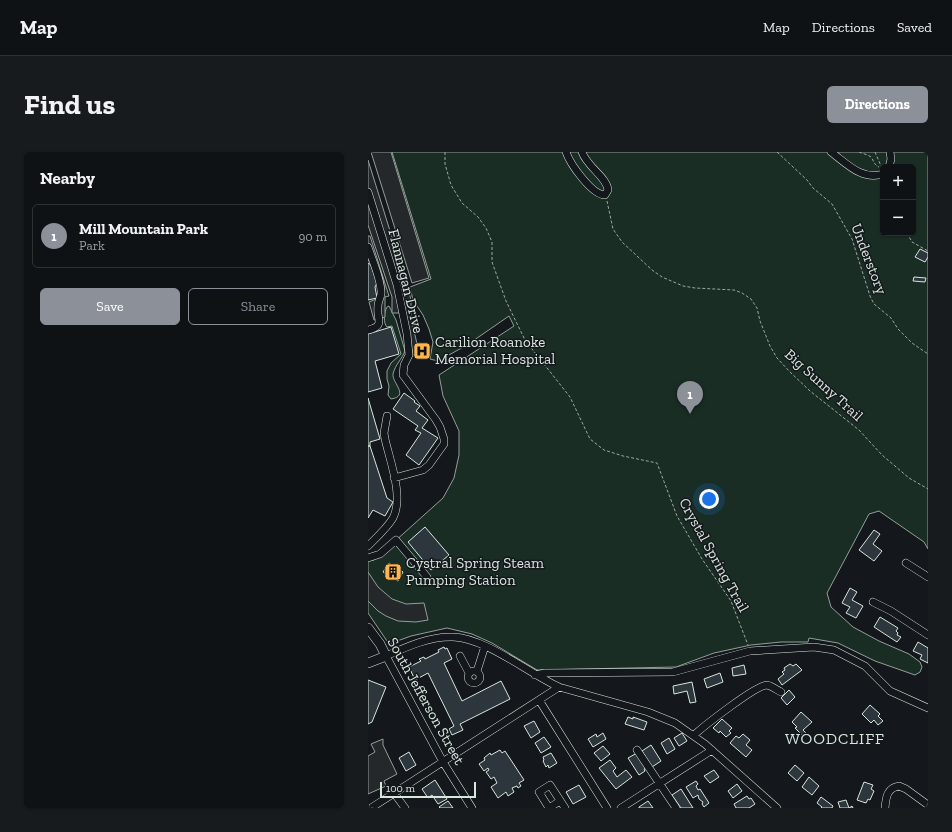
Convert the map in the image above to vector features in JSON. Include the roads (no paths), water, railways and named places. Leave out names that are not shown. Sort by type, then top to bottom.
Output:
[{"type":"main road","name":"South Jefferson Street","points":[[368,628],[380,644],[386,656]]},
{"type":"main road","points":[[368,663],[386,656]]},
{"type":"street","points":[[566,152],[574,167],[591,187],[599,194],[605,195],[608,190],[606,182],[587,162],[582,152]]},
{"type":"street","points":[[831,152],[858,172],[871,176],[880,174]]},
{"type":"street","points":[[890,152],[890,164]]},
{"type":"street","name":"Flannagan Drive","points":[[368,192],[397,285],[407,334],[409,354],[404,365],[403,375],[433,414],[440,426],[444,438],[444,444],[429,465],[423,470],[394,478]]},
{"type":"street","points":[[368,247],[380,285],[381,295],[378,306],[378,325],[374,329],[368,330]]},
{"type":"street","points":[[368,546],[382,532],[393,517],[396,508],[397,492],[385,440],[387,416]]},
{"type":"street","points":[[368,558],[380,554],[396,540],[427,577]]},
{"type":"street","points":[[906,563],[928,577]]},
{"type":"street","points":[[873,602],[891,611],[928,636]]},
{"type":"street","points":[[386,656],[407,647],[441,637],[461,638],[485,646],[535,675],[560,687],[662,717],[675,723],[712,750],[777,808]]},
{"type":"street","points":[[477,671],[485,646]]},
{"type":"street","points":[[535,675],[545,673],[673,672],[750,651],[814,647],[834,650],[865,666],[890,691],[928,708]]},
{"type":"street","name":"South Jefferson Street","points":[[386,656],[443,762],[472,808]]},
{"type":"street","points":[[460,656],[469,673],[469,680],[472,683],[476,683],[480,680],[481,676],[477,671]]},
{"type":"street","points":[[469,673],[472,671],[477,671]]},
{"type":"street","points":[[694,736],[701,728],[762,686],[770,686],[781,692]]},
{"type":"street","points":[[371,808],[560,687]]},
{"type":"street","points":[[539,700],[607,808]]},
{"type":"street","points":[[637,750],[676,808]]},
{"type":"street","points":[[621,808],[712,750]]},
{"type":"street","points":[[885,808],[886,796],[888,792],[892,788],[899,786],[906,789],[928,805]]},
{"type":"street","points":[[394,793],[405,808]]},
{"type":"street","points":[[560,801],[565,808]]},
{"type":"place","name":"Carilion Roanoke Memorial Hospital","points":[[422,351]]},
{"type":"place","name":"Mill Mountain Park","points":[[690,414]]},
{"type":"place","name":"Cystral Spring Steam Pumping Station","points":[[393,572]]},
{"type":"district","name":"WOODCLIFF","points":[[835,738]]}]
